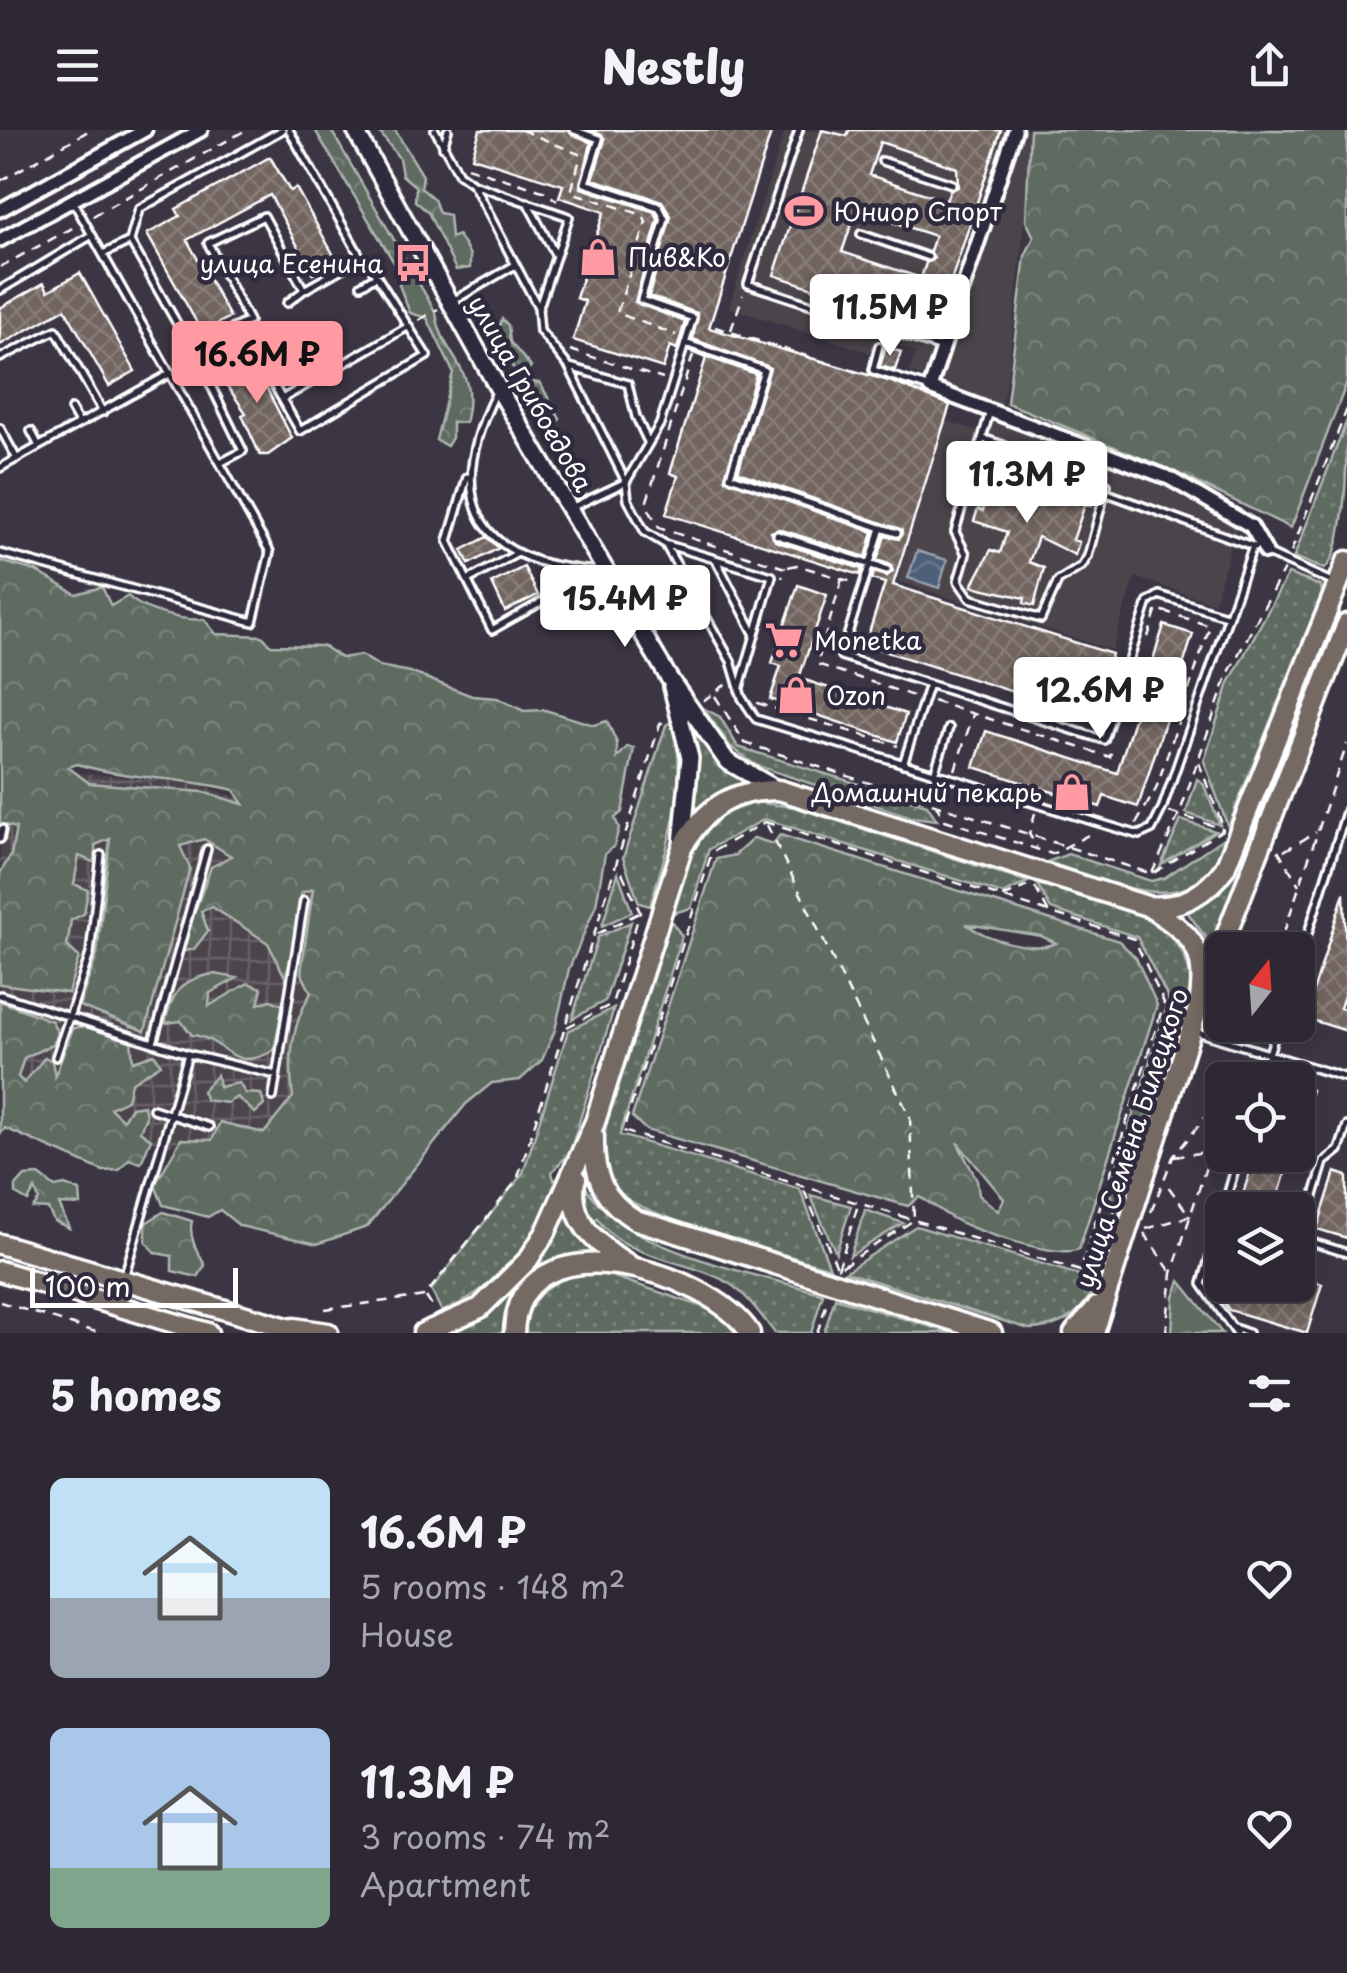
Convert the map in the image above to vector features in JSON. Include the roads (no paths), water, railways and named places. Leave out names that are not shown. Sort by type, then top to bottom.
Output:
[{"type":"main road","name":"улица Грибоедова","points":[[354,130],[685,710]]},
{"type":"main road","points":[[1147,906],[1188,902],[1214,884],[1226,868],[1347,561]]},
{"type":"main road","name":"улица Семёна Билецкого","points":[[1094,1333],[1199,1005],[1260,843],[1340,662],[1347,624]]},
{"type":"main road","points":[[685,710],[727,761],[753,780],[1147,906],[1173,922],[1194,944],[1203,966],[1199,1005]]},
{"type":"main road","points":[[423,1333],[453,1323],[500,1291],[528,1260],[580,1160],[667,915],[682,848],[690,758],[685,710]]},
{"type":"main road","points":[[682,848],[697,820],[722,801],[758,790],[780,790]]},
{"type":"main road","points":[[595,1122],[598,1181],[612,1204],[636,1220],[992,1333]]},
{"type":"main road","points":[[580,1160],[574,1186],[581,1222],[595,1241],[637,1270]]},
{"type":"main road","points":[[0,1244],[304,1333]]},
{"type":"main road","points":[[514,1333],[522,1304],[553,1269],[590,1262],[637,1270],[708,1296],[728,1308],[750,1333]]},
{"type":"main road","points":[[0,1271],[208,1333]]},
{"type":"main road","points":[[1074,1333],[1107,1292]]},
{"type":"main road","points":[[69,1293],[172,1333]]},
{"type":"main road","points":[[279,1326],[328,1333]]},
{"type":"street","points":[[0,210],[145,130]]},
{"type":"street","points":[[0,240],[201,130]]},
{"type":"street","points":[[1015,130],[986,196],[962,268],[930,388],[1169,478],[1251,526],[1266,552]]},
{"type":"lane","points":[[220,462],[243,451],[201,366],[248,339],[300,432],[427,356],[412,324],[361,258],[286,130],[139,209],[130,241],[192,348],[249,320],[208,243],[264,216],[304,290]]},
{"type":"lane","points":[[434,130],[459,174],[473,184],[569,216],[538,307],[540,331],[569,367],[626,482],[628,500],[645,532],[665,544],[772,576],[738,690]]},
{"type":"lane","points":[[443,146],[448,130]]},
{"type":"lane","points":[[568,509],[626,482],[660,424],[683,342],[694,318],[641,300],[666,220],[659,207],[585,183],[598,138],[574,130]]},
{"type":"lane","points":[[798,130],[748,284],[942,348]]},
{"type":"lane","points":[[882,161],[952,184]]},
{"type":"lane","points":[[473,184],[538,307]]},
{"type":"lane","points":[[0,553],[254,622],[270,552],[72,200]]},
{"type":"lane","points":[[527,202],[556,256]]},
{"type":"lane","points":[[860,234],[928,257]]},
{"type":"lane","points":[[0,290],[92,235]]},
{"type":"lane","points":[[103,254],[130,241]]},
{"type":"lane","points":[[287,303],[361,258]]},
{"type":"lane","points":[[450,302],[514,265]]},
{"type":"lane","points":[[361,285],[376,276]]},
{"type":"lane","points":[[282,399],[412,324]]},
{"type":"lane","points":[[0,358],[56,330],[103,412]]},
{"type":"lane","points":[[683,342],[764,370],[730,476],[898,533]]},
{"type":"lane","points":[[880,346],[873,370],[930,388]]},
{"type":"lane","points":[[569,367],[628,384],[636,417],[648,442]]},
{"type":"lane","points":[[0,468],[171,373]]},
{"type":"lane","points":[[498,388],[485,414],[448,541],[492,630],[548,600],[557,565]]},
{"type":"lane","points":[[71,409],[80,425]]},
{"type":"lane","points":[[982,438],[1098,477],[1107,484],[1088,556],[1082,566],[1058,581],[1041,619],[970,598],[958,581],[966,554],[955,532],[982,438],[991,409]]},
{"type":"lane","points":[[0,428],[17,459]]},
{"type":"lane","points":[[31,430],[40,447]]},
{"type":"lane","points":[[468,474],[480,520],[494,540],[515,554],[604,572]]},
{"type":"lane","points":[[1107,493],[1253,546],[1338,584]]},
{"type":"lane","points":[[881,528],[841,656],[1104,740],[1148,602],[1159,595],[1227,616]]},
{"type":"lane","points":[[777,535],[887,570]]},
{"type":"lane","points":[[665,544],[730,661],[738,690],[756,719],[1139,836],[1152,829],[1162,809],[1253,546]]},
{"type":"lane","points":[[468,580],[515,554]]},
{"type":"lane","points":[[716,560],[755,635]]},
{"type":"lane","points":[[903,764],[925,683]]},
{"type":"lane","points":[[934,774],[949,728]]},
{"type":"lane","points":[[1308,932],[1347,810]]},
{"type":"lane","points":[[0,839],[2,829]]},
{"type":"lane","points":[[153,1043],[207,849]]},
{"type":"lane","points":[[56,1057],[90,954],[101,856]]},
{"type":"lane","points":[[273,1098],[304,902]]},
{"type":"lane","points":[[0,995],[188,1054],[276,1075]]},
{"type":"lane","points":[[1191,1030],[1347,1078]]},
{"type":"lane","points":[[1267,1062],[1273,1042]]},
{"type":"lane","points":[[122,1282],[188,1054]]},
{"type":"lane","points":[[152,1108],[209,1127]]},
{"type":"lane","points":[[1347,1126],[1339,1150],[1324,1162],[1304,1230],[1310,1242],[1347,1253]]},
{"type":"lane","points":[[1339,1150],[1347,1153]]},
{"type":"lane","points":[[1214,1302],[1236,1333]]},
{"type":"lane","points":[[1231,1326],[1248,1333]]},
{"type":"water","points":[[917,551],[947,560],[939,588],[908,578]]},
{"type":"place","name":"Юниор Спорт","points":[[804,211]]},
{"type":"place","name":"Пив&Ко","points":[[598,257]]},
{"type":"place","name":"улица Есенина","points":[[413,263]]},
{"type":"place","name":"Monetka","points":[[784,640]]},
{"type":"place","name":"Ozon","points":[[796,695]]},
{"type":"place","name":"Домашний пекарь","points":[[1072,792]]}]
